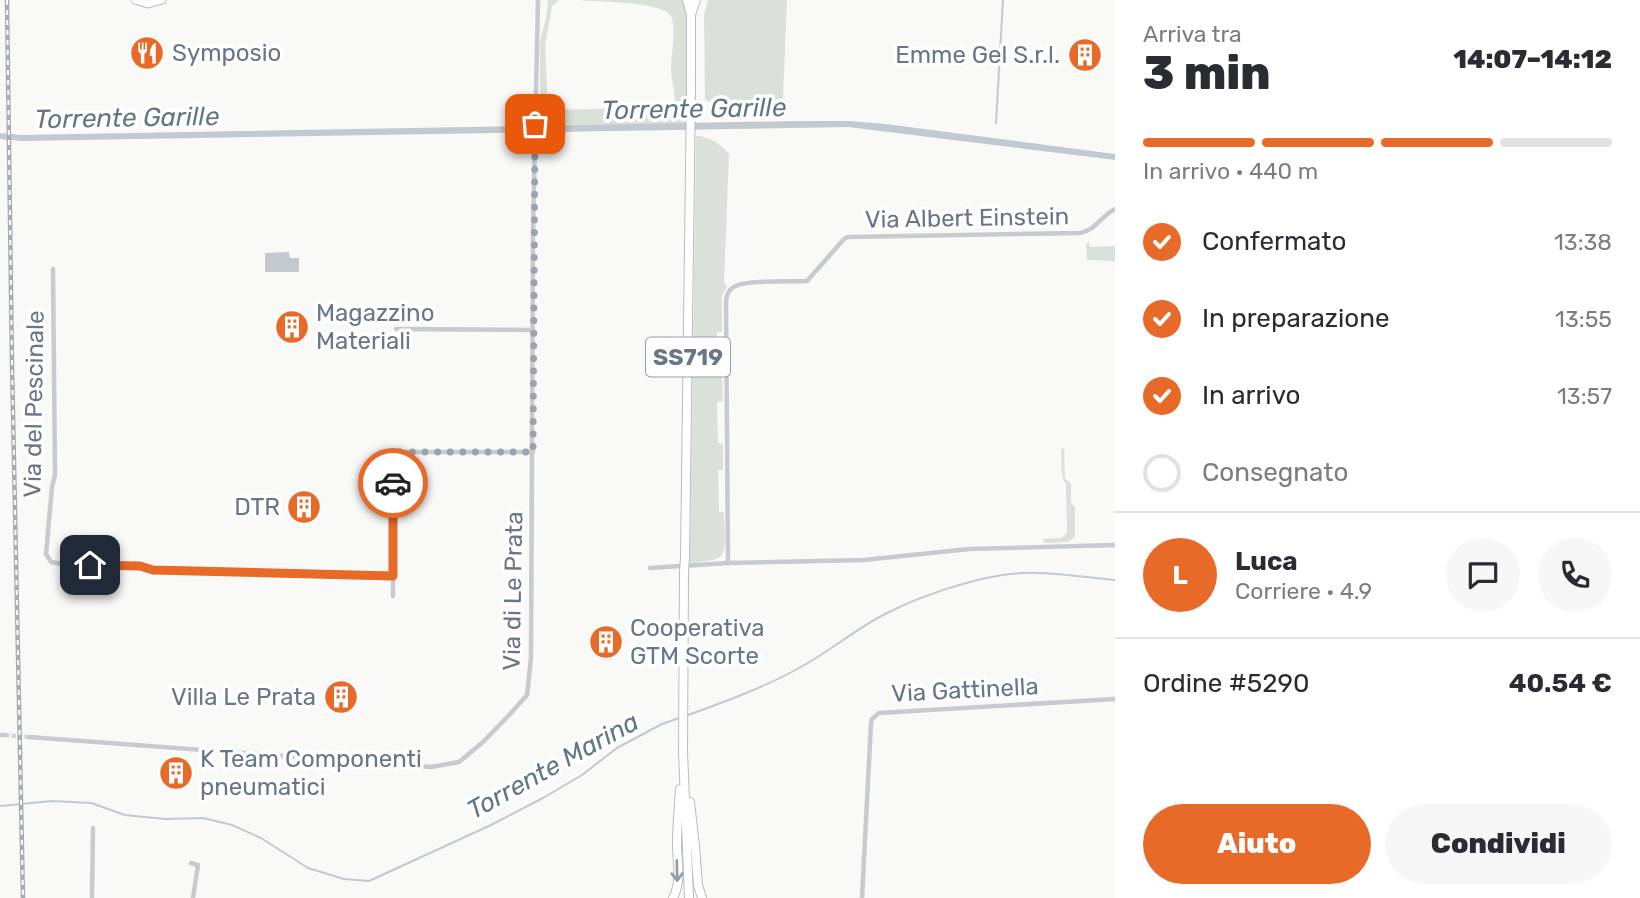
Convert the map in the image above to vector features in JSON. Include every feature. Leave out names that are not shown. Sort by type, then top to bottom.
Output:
[{"type":"highway","name":"SS719","points":[[687,0],[691,15],[691,90],[682,686],[689,898]]},
{"type":"highway","name":"SS719","points":[[691,15],[696,0]]},
{"type":"highway","points":[[673,898],[678,879],[677,820],[683,753]]},
{"type":"highway","points":[[683,753],[698,885],[702,898]]},
{"type":"main road","points":[[135,0],[148,4],[162,0]]},
{"type":"street","name":"Via di Le Prata","points":[[29,737],[431,767],[459,762],[483,742],[527,695],[530,666],[535,124],[539,1]]},
{"type":"street","name":"Via Albert Einstein","points":[[728,563],[726,298],[730,290],[744,283],[807,281],[848,237],[1080,233],[1093,229],[1115,209]]},
{"type":"street","name":"Via del Pescinale","points":[[52,269],[55,475],[46,554],[51,562],[140,566],[153,570],[393,576]]},
{"type":"street","points":[[396,329],[533,330]]},
{"type":"street","points":[[393,596],[393,452],[533,452]]},
{"type":"street","points":[[650,568],[864,560],[969,549],[1115,545]]},
{"type":"street","name":"Via Gattinella","points":[[862,898],[871,723],[879,713],[1115,699]]},
{"type":"street","points":[[92,898],[93,828]]},
{"type":"street","points":[[191,863],[198,865],[193,898]]},
{"type":"shaded area","points":[[548,0],[559,0],[552,6],[545,45],[548,106],[552,110],[673,107],[675,98],[671,65],[671,16],[655,7],[576,0],[683,0],[686,12],[686,124],[540,125],[540,40]]},
{"type":"shaded area","points":[[708,0],[787,0],[783,98],[785,108],[722,111],[705,99],[704,15]]},
{"type":"shaded area","points":[[797,121],[886,124],[1115,154],[1115,160],[848,127],[21,141],[0,139],[0,133],[22,135]]},
{"type":"shaded area","points":[[696,136],[714,141],[729,154],[724,282],[727,286],[722,296],[722,332],[717,332],[717,374],[722,374],[723,401],[717,402],[718,443],[723,444],[723,470],[718,470],[719,512],[724,512],[725,543],[720,557],[692,563],[690,559]]},
{"type":"shaded area","points":[[1089,242],[1090,247],[1115,246],[1115,261],[1087,260],[1086,244]]},
{"type":"shaded area","points":[[289,252],[290,258],[299,258],[299,272],[265,272],[265,253]]},
{"type":"shaded area","points":[[1064,447],[1065,478],[1071,484],[1071,503],[1075,507],[1075,536],[1069,542],[1046,543],[1043,539],[1061,538],[1067,533],[1066,485],[1061,464],[1061,450]]},
{"type":"waterway","points":[[996,123],[1003,0]]},
{"type":"waterway","name":"Torrente Marina","points":[[688,715],[787,674],[887,613],[944,590],[1017,573],[1115,580]]},
{"type":"waterway","name":"Torrente Marina","points":[[0,806],[52,801],[91,803],[125,815],[165,819],[203,818],[232,825],[261,838],[308,868],[344,879],[369,881],[543,798],[582,775],[617,748],[679,718]]},
{"type":"tunnel","points":[[5,735],[29,737]]},
{"type":"railway","points":[[7,0],[23,898]]},
{"type":"way so far","points":[[393,483],[393,452],[533,452],[535,124]]},
{"type":"place","name":"Symposio","points":[[147,53]]},
{"type":"place","name":"Emme Gel S.r.l.","points":[[1085,55]]},
{"type":"place","name":"Magazzino Materiali","points":[[292,327]]},
{"type":"place","name":"DTR","points":[[304,507]]},
{"type":"place","name":"Cooperativa GTM Scorte","points":[[606,642]]},
{"type":"place","name":"Villa Le Prata","points":[[341,697]]},
{"type":"place","name":"K Team Componenti pneumatici","points":[[176,773]]},
{"type":"route","points":[[90,565],[140,566],[153,570],[393,576],[393,483]]},
{"type":"water label","name":"Torrente Garille","points":[[694,109]]},
{"type":"water label","name":"Torrente Garille","points":[[127,118]]}]
